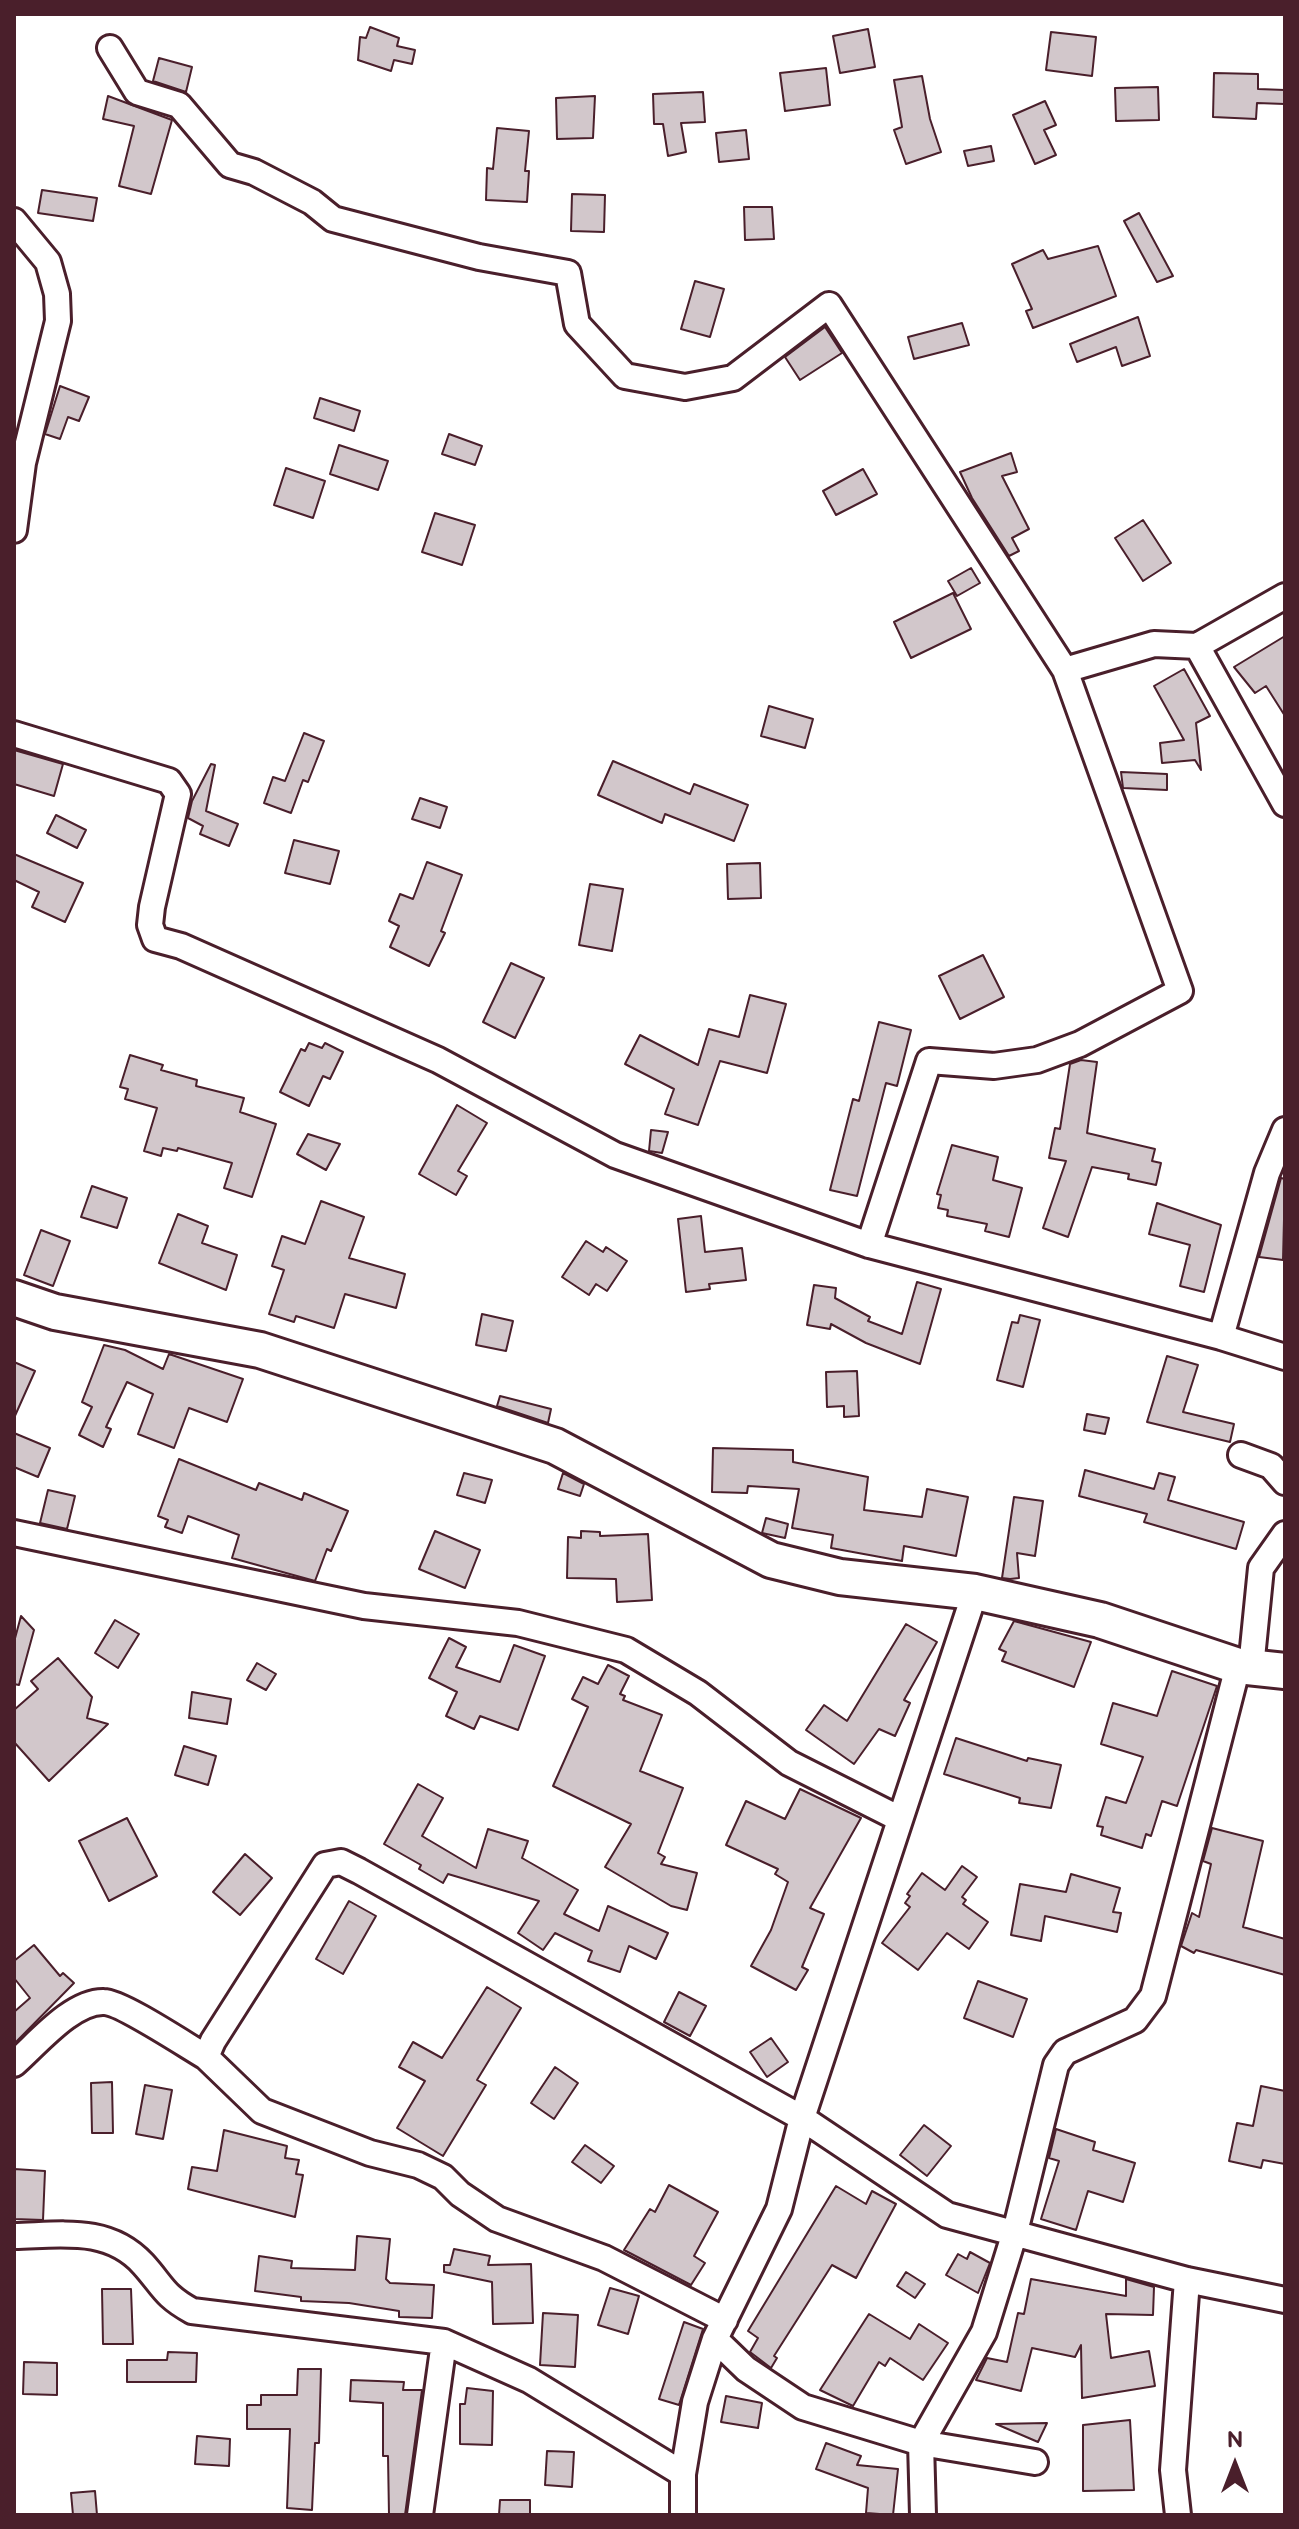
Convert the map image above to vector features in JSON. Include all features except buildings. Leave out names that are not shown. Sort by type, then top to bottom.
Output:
[{"type":"street","points":[[110,48],[137,92],[179,105],[230,165],[254,172],[312,202],[333,219],[479,257],[568,273],[577,324],[625,376],[685,387],[733,378],[829,305],[1065,670],[1180,991],[1166,1002],[1135,1012],[1080,1044],[1037,1060],[994,1066],[929,1061],[869,1245]]},
{"type":"street","points":[[14,221],[48,262],[57,294],[58,321],[23,463],[14,530]]},
{"type":"street","points":[[1065,670],[1154,644],[1197,646],[1285,596]]},
{"type":"street","points":[[1197,646],[1285,804]]},
{"type":"street","points":[[14,734],[169,781],[178,794],[152,907],[150,925],[155,939],[181,946],[438,1060],[615,1155],[869,1245],[1221,1337],[1285,1357]]},
{"type":"street","points":[[1221,1337],[1267,1173],[1285,1130]]},
{"type":"street","points":[[14,1298],[55,1312],[260,1350],[555,1446],[771,1560],[840,1577],[975,1592],[1100,1620],[1244,1667],[1285,1671]]},
{"type":"street","points":[[1241,1455],[1271,1466],[1285,1482]]},
{"type":"street","points":[[14,1533],[364,1606],[518,1623],[626,1650],[698,1693],[789,1763],[900,1819]]},
{"type":"street","points":[[923,2515],[921,2443],[984,2332],[1015,2232],[1056,2065],[1065,2052],[1135,2020],[1153,1996],[1244,1667],[1261,1568],[1285,1534]]},
{"type":"street","points":[[683,2515],[683,2474],[695,2402],[720,2330],[779,2209],[802,2118],[975,1592]]},
{"type":"street","points":[[206,2057],[213,2041],[325,1865],[341,1862],[802,2118],[947,2215],[1187,2280],[1285,2300]]},
{"type":"street","points":[[14,2064],[75,2012],[102,2001],[121,2006],[206,2057],[262,2111],[370,2153],[418,2165],[443,2177],[460,2194],[497,2219],[604,2258],[720,2330],[746,2369],[803,2407],[921,2443],[1035,2462]]},
{"type":"street","points":[[14,2236],[99,2235],[124,2245],[145,2265],[168,2298],[192,2311],[444,2342],[529,2380],[683,2474]]},
{"type":"street","points":[[1178,2515],[1173,2470],[1187,2280]]},
{"type":"street","points":[[420,2515],[444,2342]]}]
